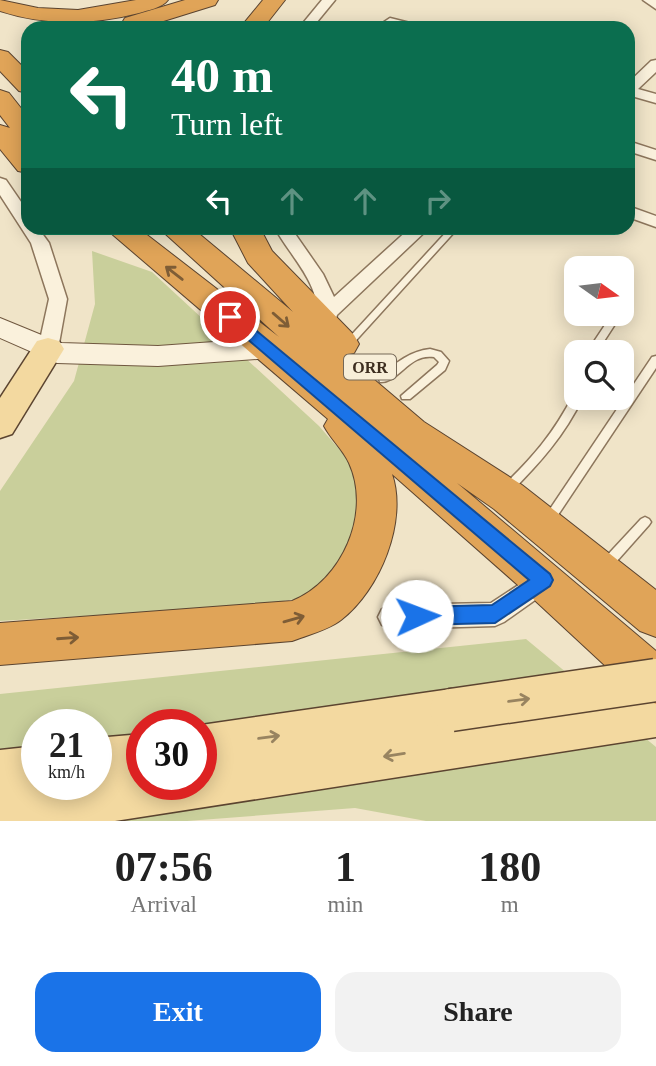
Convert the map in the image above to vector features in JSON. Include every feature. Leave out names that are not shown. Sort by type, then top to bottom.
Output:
[{"type":"highway","points":[[0,4],[14,9],[64,16],[122,10],[157,0]]},
{"type":"highway","points":[[257,21],[274,0]]},
{"type":"highway","points":[[145,21],[213,5]]},
{"type":"highway","points":[[6,52],[21,75]]},
{"type":"highway","points":[[0,98],[21,125]]},
{"type":"highway","points":[[0,133],[21,157]]},
{"type":"highway","points":[[124,235],[270,348],[543,580],[656,681]]},
{"type":"highway","points":[[182,235],[411,432],[506,494],[629,595],[599,630]]},
{"type":"highway","name":"ORR","points":[[252,242],[333,328],[395,388],[464,444],[506,494]]},
{"type":"highway","points":[[0,644],[292,621],[325,607],[345,587],[366,549],[376,520],[377,493],[368,461],[313,385]]},
{"type":"main road","points":[[0,327],[57,353],[158,356],[270,348]]},
{"type":"main road","points":[[0,425],[48,349]]},
{"type":"main road","points":[[217,780],[656,681]]},
{"type":"main road","points":[[217,746],[656,715]]},
{"type":"main road","points":[[0,774],[21,771]]},
{"type":"main road","points":[[0,817],[126,796]]},
{"type":"street","points":[[310,21],[329,0]]},
{"type":"street","points":[[649,0],[656,5]]},
{"type":"street","points":[[635,85],[656,64]]},
{"type":"street","points":[[635,93],[656,99]]},
{"type":"street","points":[[635,148],[656,155]]},
{"type":"street","points":[[0,183],[21,214]]},
{"type":"street","points":[[635,214],[656,222]]},
{"type":"street","points":[[35,235],[40,243],[58,299],[48,349]]},
{"type":"street","points":[[288,235],[320,284],[333,328]]},
{"type":"street","points":[[333,328],[414,235]]},
{"type":"street","points":[[391,617],[495,614],[543,580]]},
{"type":"lane","points":[[333,328],[446,235]]},
{"type":"lane","points":[[545,526],[656,360]]},
{"type":"lane","points":[[506,494],[549,447],[572,410]]},
{"type":"lane","points":[[629,595],[645,522]]},
{"type":"green space","points":[[92,251],[152,272],[319,426],[346,457],[360,487],[356,522],[339,566],[315,596],[251,606],[0,621],[0,491],[74,381],[95,304]]},
{"type":"green space","points":[[526,639],[656,747],[656,821],[426,821],[355,808],[187,821],[0,821],[0,694]]},
{"type":"route","points":[[230,317],[543,580],[495,614],[417,616]]}]
